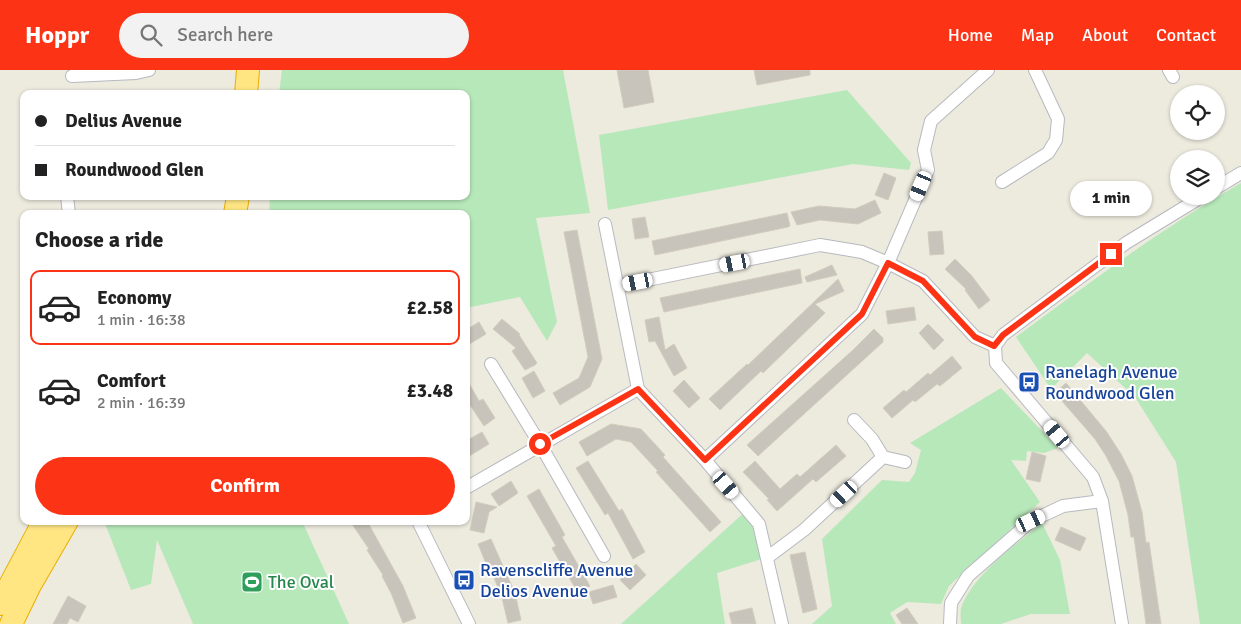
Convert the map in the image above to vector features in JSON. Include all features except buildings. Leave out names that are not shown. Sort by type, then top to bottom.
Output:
[{"type":"highway","points":[[246,90],[248,70]]},
{"type":"highway","points":[[0,604],[42,525]]},
{"type":"highway","points":[[10,624],[65,525]]},
{"type":"street","points":[[72,76],[136,73],[149,70]]},
{"type":"street","points":[[705,460],[862,314],[888,263],[928,170],[924,150],[931,120],[988,70]]},
{"type":"street","points":[[1002,182],[1048,153],[1056,140],[1058,120],[1035,70]]},
{"type":"street","points":[[1225,183],[1241,173]]},
{"type":"street","points":[[1122,624],[1102,500],[1093,477],[996,363],[994,346],[1003,335],[1126,243],[1188,205]]},
{"type":"street","points":[[605,224],[638,389],[705,460],[759,524],[782,624]]},
{"type":"street","points":[[618,286],[820,245],[862,252],[923,281],[975,337],[994,346]]},
{"type":"street","points":[[491,364],[540,444],[604,556]]},
{"type":"street","points":[[470,486],[638,389]]},
{"type":"street","points":[[854,420],[872,439],[883,457],[905,462]]},
{"type":"street","points":[[768,557],[804,530],[883,457]]},
{"type":"street","points":[[950,624],[951,603],[968,576],[1031,521],[1063,506],[1102,500]]},
{"type":"street","points":[[420,525],[469,624]]},
{"type":"green space","points":[[282,70],[563,70],[590,213],[536,218],[557,322],[547,341],[520,297],[470,307],[470,210],[269,210],[270,200],[470,200],[470,90],[280,90]]},
{"type":"green space","points":[[847,90],[911,163],[909,170],[853,164],[608,210],[599,135]]},
{"type":"green space","points":[[1241,183],[1241,624],[1200,624],[1176,462],[1135,397],[1087,353],[1051,389],[1016,337],[1098,276],[1183,218],[1204,205],[1225,205],[1225,192]]},
{"type":"green space","points":[[1001,388],[1058,448],[1044,453],[1027,451],[1026,461],[1011,460],[1040,502],[949,586],[941,604],[907,602],[890,613],[896,624],[812,624],[832,606],[822,539],[882,480],[909,482],[915,473],[921,450],[910,443]]},
{"type":"green space","points":[[747,510],[768,557],[717,573],[725,624],[621,624]]},
{"type":"green space","points":[[1042,523],[1060,560],[1070,614],[1031,614],[1001,624],[961,624],[961,608],[975,584],[996,561]]},
{"type":"green space","name":"The Oval","points":[[106,525],[304,525],[349,624],[193,624],[157,540],[151,584],[131,590]]},
{"type":"place","name":"Ranelagh Avenue Roundwood Glen","points":[[1029,382]]},
{"type":"place","name":"Ravenscliffe Avenue Delios Avenue","points":[[464,580]]},
{"type":"place","name":"The Oval","points":[[252,582]]},
{"type":"route","points":[[540,444],[638,389],[705,460],[862,314],[888,263],[923,281],[975,337],[994,346],[1003,335],[1111,254]]}]
